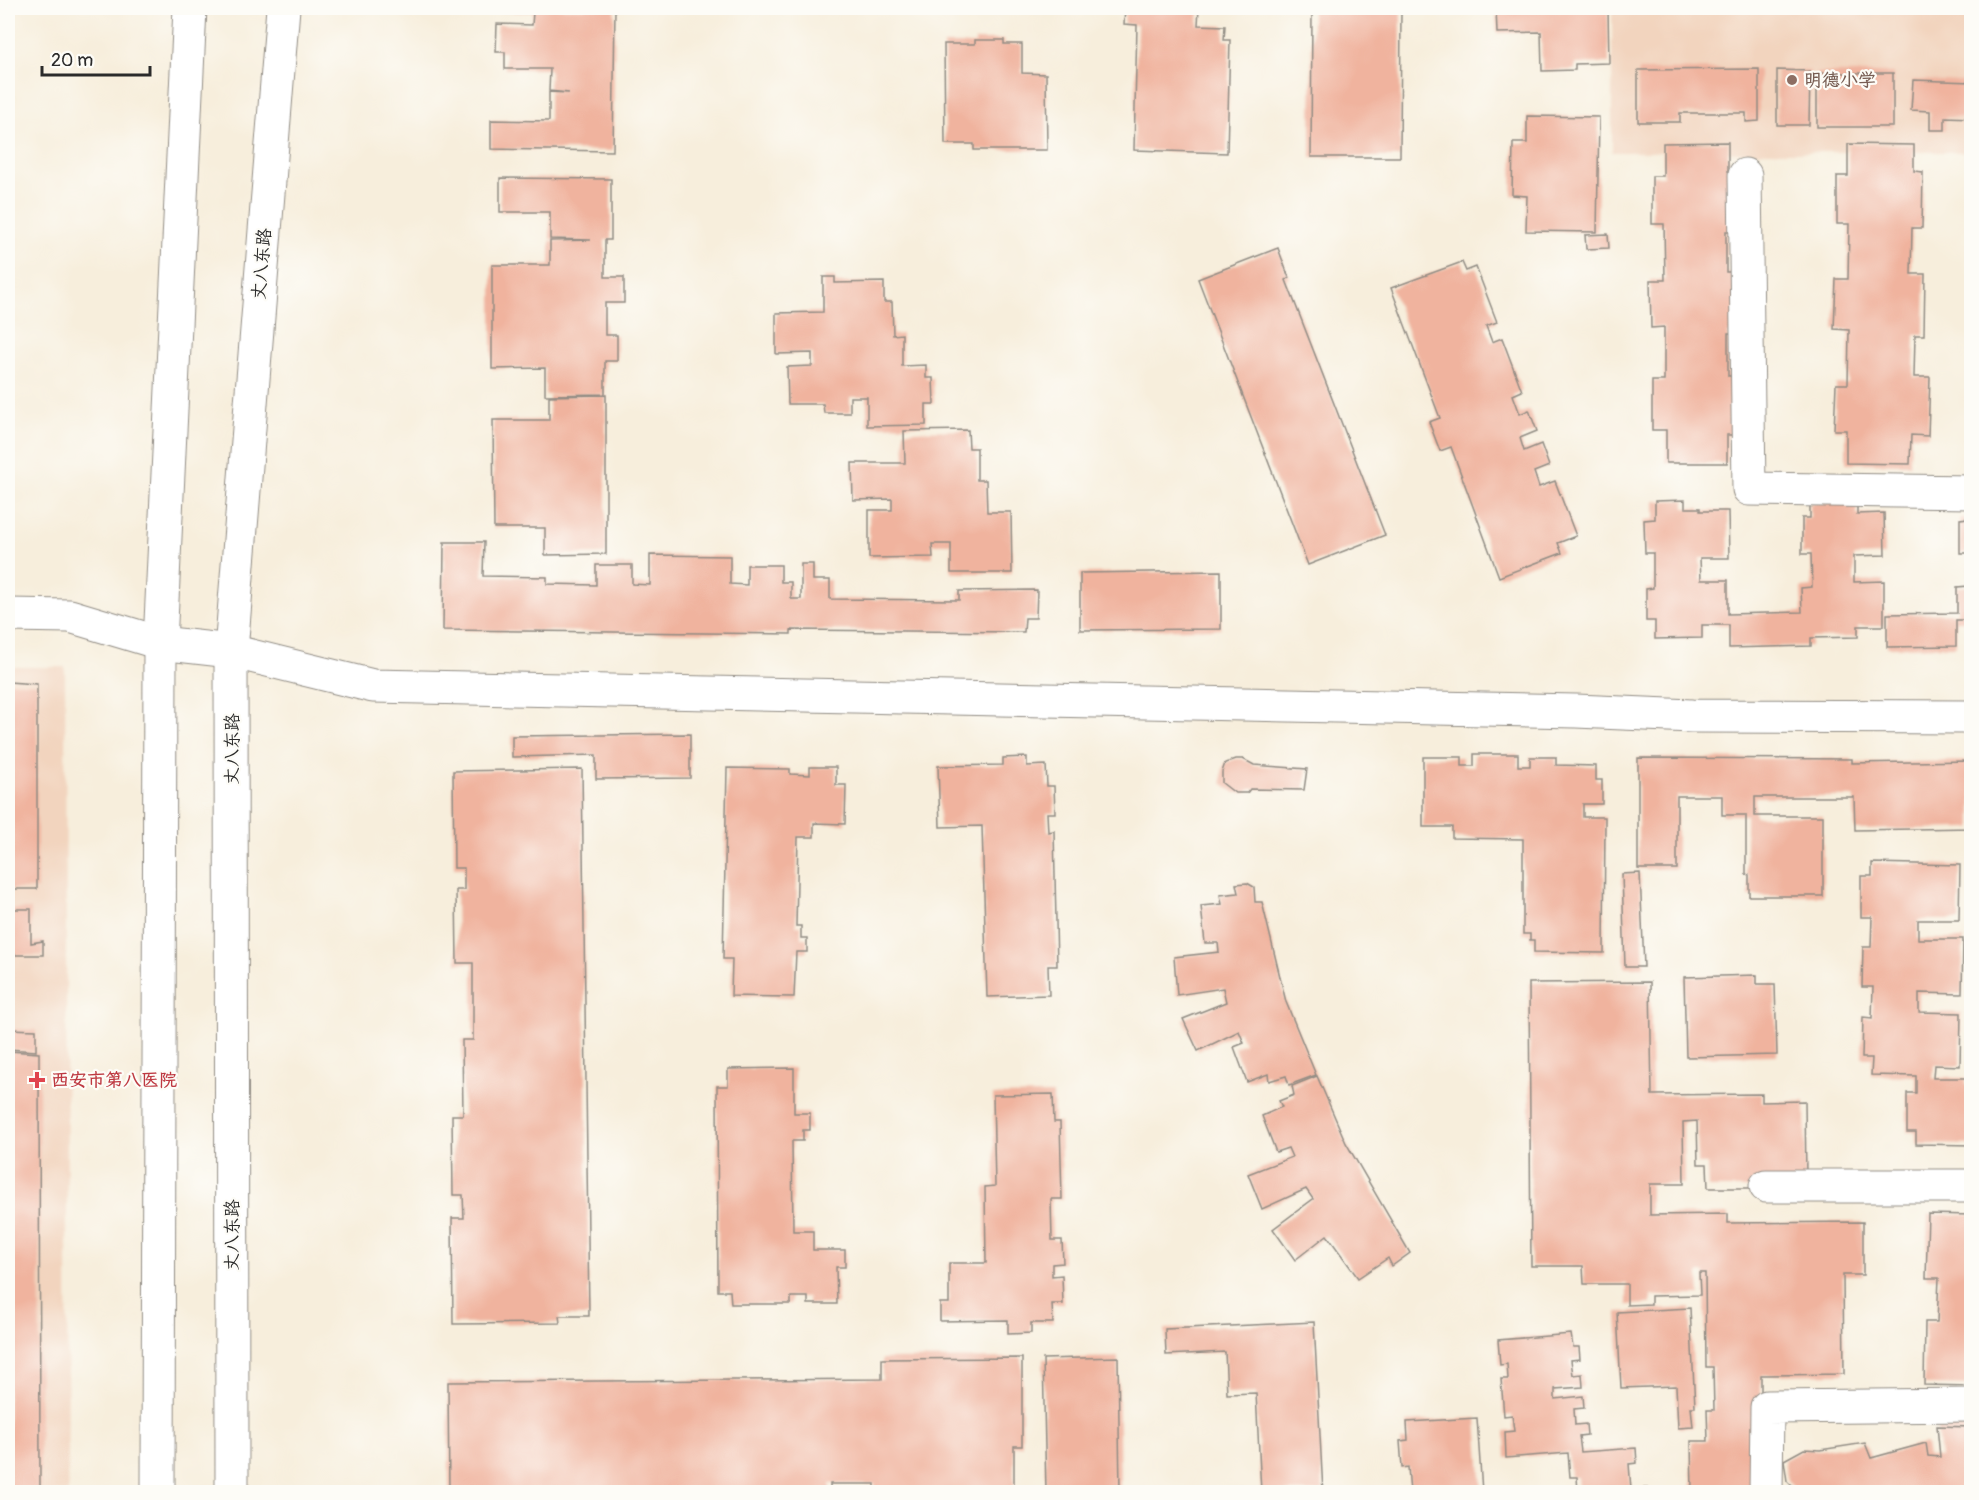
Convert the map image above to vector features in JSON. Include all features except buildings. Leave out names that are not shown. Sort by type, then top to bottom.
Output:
[{"type":"street","points":[[158,1492],[160,643],[190,8]]},
{"type":"street","name":"丈八东路","points":[[232,1492],[231,651],[283,8]]},
{"type":"street","points":[[1745,175],[1749,489],[1971,492]]},
{"type":"street","points":[[8,615],[70,616],[160,643],[231,651],[373,686],[1552,710],[1692,716],[1971,717]]},
{"type":"street","points":[[1766,1186],[1971,1186]]},
{"type":"street","points":[[1767,1492],[1767,1407],[1971,1405]]},
{"type":"shaded area","name":"明德小学","points":[[1612,8],[1971,8],[1971,152],[1612,152]]},
{"type":"shaded area","name":"西安市第八医院","points":[[8,667],[65,667],[68,1492],[8,1492]]},
{"type":"place","name":"明德小学","points":[[1792,80]]},
{"type":"place","name":"西安市第八医院","points":[[37,1080]]}]
